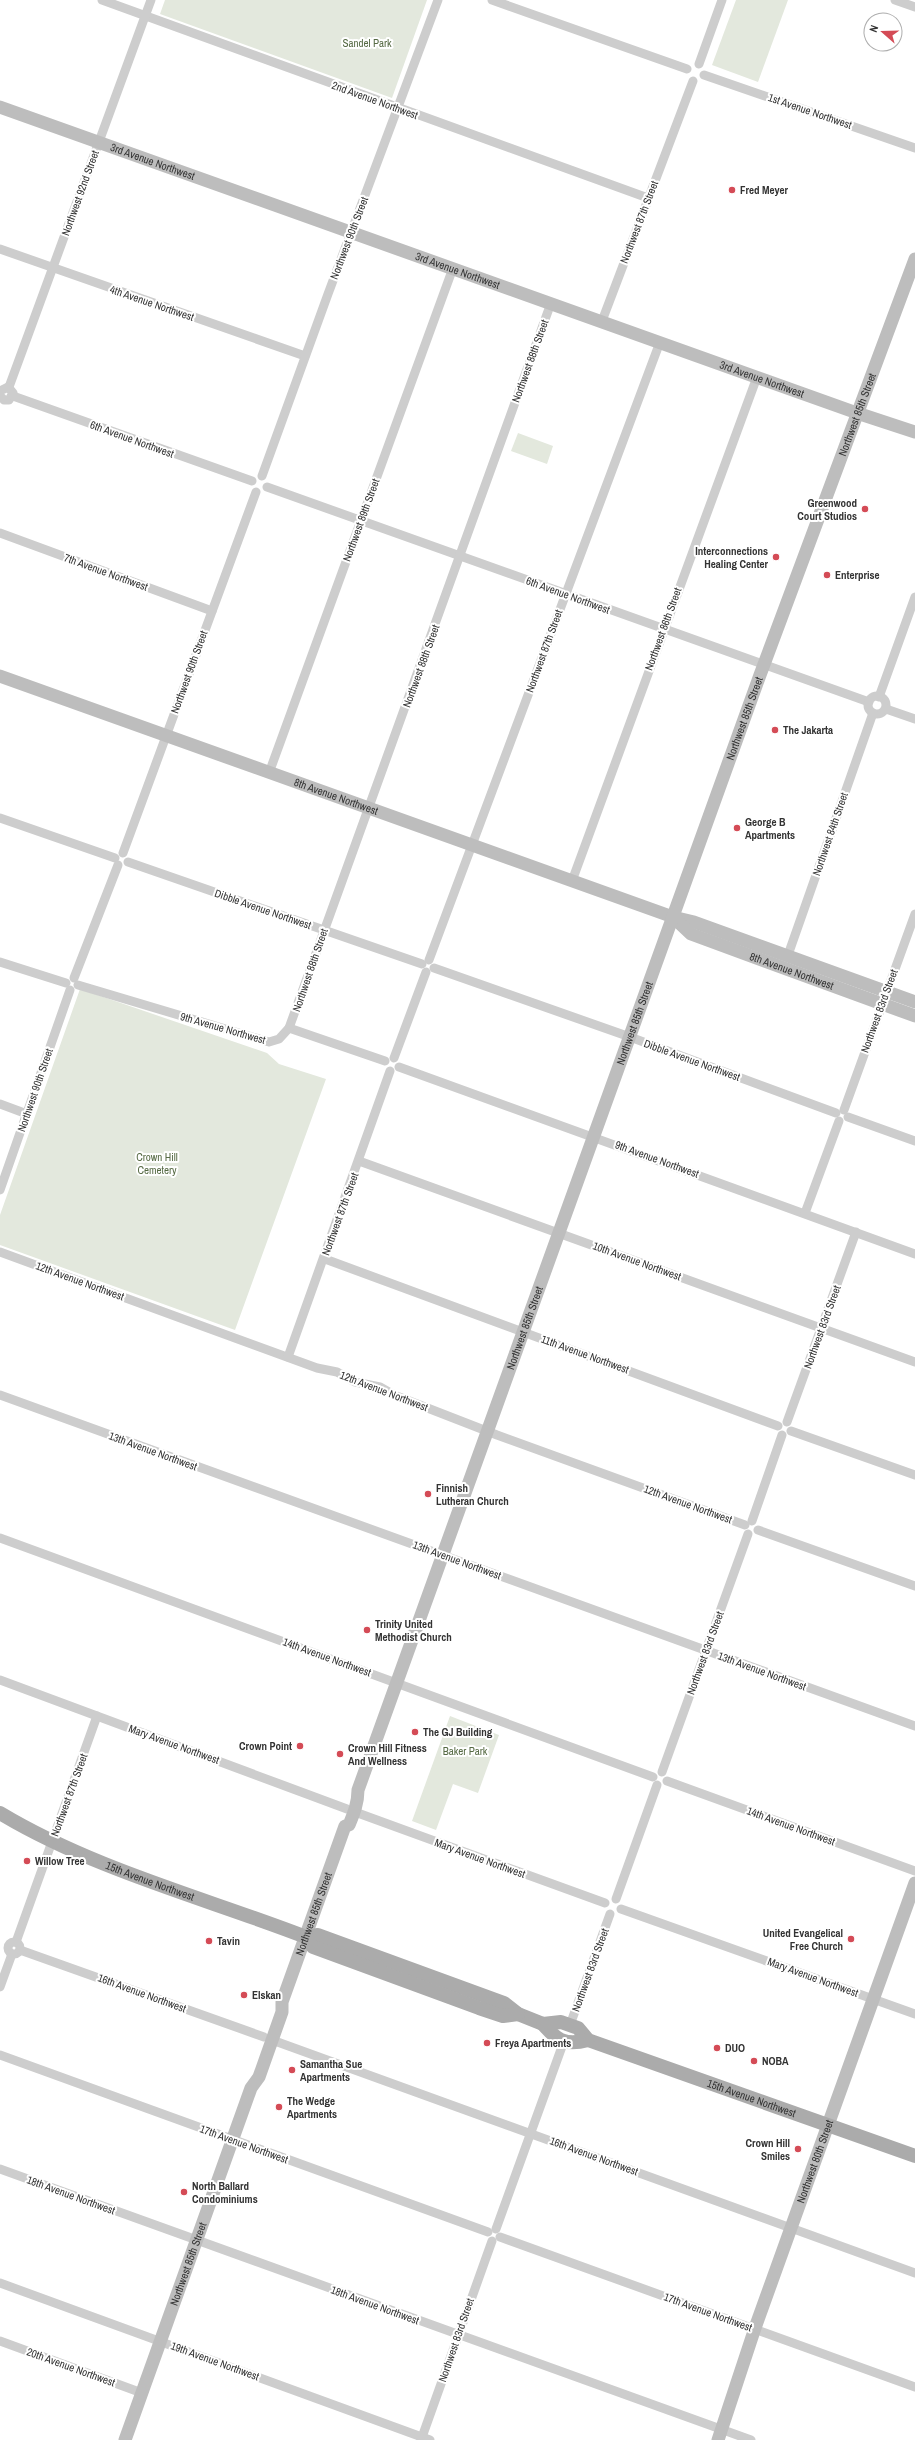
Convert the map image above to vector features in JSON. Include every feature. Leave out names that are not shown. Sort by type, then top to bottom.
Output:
[{"type":"main road","name":"15th Avenue Northwest","points":[[0,1813],[53,1840],[109,1864],[306,1937],[318,1935],[504,2004],[518,2014],[543,2024],[554,2037],[564,2041],[573,2044],[588,2040]]},
{"type":"main road","name":"15th Avenue Northwest","points":[[306,1937],[314,1947],[456,1999],[503,2016],[518,2014]]},
{"type":"main road","points":[[456,1999],[459,1996],[479,2001],[486,1997]]},
{"type":"main road","name":"15th Avenue Northwest","points":[[543,2024],[561,2022],[570,2025],[578,2028],[588,2040],[915,2156]]},
{"type":"street","name":"2nd Avenue Northwest","points":[[102,0],[397,109],[648,198]]},
{"type":"street","name":"Northwest 92nd Street","points":[[0,409],[3,393],[52,268],[151,0]]},
{"type":"street","name":"Northwest 90th Street","points":[[262,476],[350,233],[438,0]]},
{"type":"street","points":[[492,0],[687,69]]},
{"type":"street","points":[[699,64],[722,0]]},
{"type":"street","points":[[895,0],[915,7]]},
{"type":"street","points":[[693,64],[699,64],[704,68],[704,75],[700,81],[693,81],[688,76],[687,69],[693,64]]},
{"type":"street","name":"1st Avenue Northwest","points":[[704,75],[915,148]]},
{"type":"street","name":"Northwest 87th Street","points":[[602,321],[693,81]]},
{"type":"street","name":"3rd Avenue Northwest","points":[[0,107],[350,233],[551,302],[757,377],[915,432]]},
{"type":"street","name":"4th Avenue Northwest","points":[[0,249],[305,356]]},
{"type":"street","name":"Northwest 85th Street","points":[[125,2440],[251,2088],[259,2077],[268,2038],[282,2012],[282,2002],[345,1826],[349,1825],[351,1797],[358,1790],[764,664],[915,259]]},
{"type":"street","name":"Northwest 89th Street","points":[[269,773],[453,268]]},
{"type":"street","name":"Northwest 88th Street","points":[[289,1028],[368,808],[461,557],[551,302]]},
{"type":"street","name":"Northwest 87th Street","points":[[394,1058],[565,594],[660,342]]},
{"type":"street","name":"Northwest 86th Street","points":[[572,881],[663,629],[757,377]]},
{"type":"street","name":"6th Avenue Northwest","points":[[3,393],[9,400],[13,396],[252,481]]},
{"type":"street","points":[[257,476],[262,476],[267,480],[267,487],[263,492],[256,492],[251,487],[252,481],[257,476]]},
{"type":"street","name":"6th Avenue Northwest","points":[[267,487],[869,702]]},
{"type":"street","name":"Northwest 90th Street","points":[[0,1190],[72,984],[256,492]]},
{"type":"street","name":"7th Avenue Northwest","points":[[0,533],[212,611]]},
{"type":"street","points":[[879,697],[915,597]]},
{"type":"street","name":"8th Avenue Northwest","points":[[0,676],[672,918],[694,922],[788,956],[885,998],[915,1016]]},
{"type":"street","points":[[879,697],[885,701],[886,709],[879,714],[873,713],[869,710],[869,702],[872,698],[879,697]]},
{"type":"street","points":[[886,709],[915,720]]},
{"type":"street","name":"Northwest 84th Street","points":[[788,956],[873,713]]},
{"type":"street","points":[[0,818],[119,859]]},
{"type":"street","name":"Dibble Avenue Northwest","points":[[119,859],[124,865],[128,862],[428,966],[630,1037],[915,1141]]},
{"type":"street","name":"Northwest 83rd Street","points":[[805,1213],[915,914]]},
{"type":"street","name":"8th Avenue Northwest","points":[[672,918],[691,934],[885,998],[915,1002]]},
{"type":"street","name":"9th Avenue Northwest","points":[[0,962],[269,1042],[279,1039],[289,1028]]},
{"type":"street","points":[[289,1028],[385,1061],[390,1058],[394,1058],[398,1061],[399,1067],[395,1071],[390,1071],[385,1068],[385,1061]]},
{"type":"street","name":"9th Avenue Northwest","points":[[399,1067],[594,1136],[915,1254]]},
{"type":"street","name":"Northwest 87th Street","points":[[288,1357],[390,1071]]},
{"type":"street","points":[[0,1104],[27,1114]]},
{"type":"street","name":"10th Avenue Northwest","points":[[359,1161],[915,1362]]},
{"type":"street","name":"Northwest 83rd Street","points":[[787,1422],[856,1232]]},
{"type":"street","name":"12th Avenue Northwest","points":[[0,1252],[317,1368],[337,1372],[355,1382],[380,1387],[394,1395],[488,1431],[748,1526]]},
{"type":"street","name":"11th Avenue Northwest","points":[[324,1258],[778,1426]]},
{"type":"street","name":"13th Avenue Northwest","points":[[0,1395],[915,1726]]},
{"type":"street","points":[[781,1422],[787,1422],[791,1425],[792,1431],[788,1435],[782,1435],[778,1431],[778,1426],[781,1422]]},
{"type":"street","points":[[792,1431],[915,1475]]},
{"type":"street","name":"Northwest 83rd Street","points":[[658,1774],[706,1651],[748,1526],[782,1435]]},
{"type":"street","points":[[748,1526],[755,1534],[758,1530],[915,1586]]},
{"type":"street","name":"14th Avenue Northwest","points":[[0,1538],[397,1683],[658,1774]]},
{"type":"street","name":"Mary Avenue Northwest","points":[[0,1680],[605,1903]]},
{"type":"street","name":"Northwest 87th Street","points":[[0,1987],[11,1947],[53,1840],[97,1716]]},
{"type":"street","points":[[616,1899],[657,1786],[654,1782],[658,1774],[666,1775],[667,1781],[663,1785],[657,1786]]},
{"type":"street","name":"14th Avenue Northwest","points":[[667,1781],[915,1870]]},
{"type":"street","name":"Northwest 80th Street","points":[[720,2435],[755,2328],[915,1883]]},
{"type":"street","points":[[610,1899],[616,1899],[620,1902],[620,1909],[616,1914],[610,1914],[605,1910],[605,1903],[610,1899]]},
{"type":"street","name":"Mary Avenue Northwest","points":[[620,1909],[915,2014]]},
{"type":"street","name":"Northwest 83rd Street","points":[[570,2025],[610,1914]]},
{"type":"street","name":"16th Avenue Northwest","points":[[11,1947],[268,2038],[915,2273]]},
{"type":"street","name":"Northwest 83rd Street","points":[[425,2439],[458,2335],[564,2041]]},
{"type":"street","name":"17th Avenue Northwest","points":[[0,2055],[915,2387]]},
{"type":"street","name":"18th Avenue Northwest","points":[[0,2169],[458,2335],[720,2435],[751,2440]]},
{"type":"street","name":"19th Avenue Northwest","points":[[0,2283],[425,2439]]},
{"type":"street","name":"20th Avenue Northwest","points":[[0,2341],[142,2393]]},
{"type":"green space","name":"Sandel Park","points":[[165,0],[427,0],[392,98],[160,14]]},
{"type":"green space","points":[[736,0],[788,0],[758,82],[712,65]]},
{"type":"green space","points":[[518,433],[553,446],[547,464],[511,451]]},
{"type":"green space","name":"Crown Hill Cemetery","points":[[80,989],[267,1053],[279,1064],[326,1079],[235,1330],[0,1245],[0,1215]]},
{"type":"green space","name":"Baker Park","points":[[450,1716],[499,1735],[478,1793],[453,1784],[436,1830],[412,1821]]},
{"type":"place","name":"Fred Meyer","points":[[732,190]]},
{"type":"place","name":"Greenwood Court Studios","points":[[865,509]]},
{"type":"place","name":"Interconnections Healing Center","points":[[776,557]]},
{"type":"place","name":"Enterprise","points":[[827,575]]},
{"type":"place","name":"The Jakarta","points":[[775,730]]},
{"type":"place","name":"George B Apartments","points":[[737,828]]},
{"type":"place","name":"Finnish Lutheran Church","points":[[428,1494]]},
{"type":"place","name":"Trinity United Methodist Church","points":[[367,1630]]},
{"type":"place","name":"The GJ Building","points":[[415,1732]]},
{"type":"place","name":"Crown Point","points":[[300,1746]]},
{"type":"place","name":"Crown Hill Fitness And Wellness","points":[[340,1754]]},
{"type":"place","name":"Willow Tree","points":[[27,1861]]},
{"type":"place","name":"United Evangelical Free Church","points":[[851,1939]]},
{"type":"place","name":"Tavin","points":[[209,1941]]},
{"type":"place","name":"Elskan","points":[[244,1995]]},
{"type":"place","name":"Freya Apartments","points":[[487,2043]]},
{"type":"place","name":"DUO","points":[[717,2048]]},
{"type":"place","name":"NOBA","points":[[754,2061]]},
{"type":"place","name":"Samantha Sue Apartments","points":[[292,2070]]},
{"type":"place","name":"The Wedge Apartments","points":[[279,2107]]},
{"type":"place","name":"Crown Hill Smiles","points":[[798,2149]]},
{"type":"place","name":"North Ballard Condominiums","points":[[184,2192]]}]
